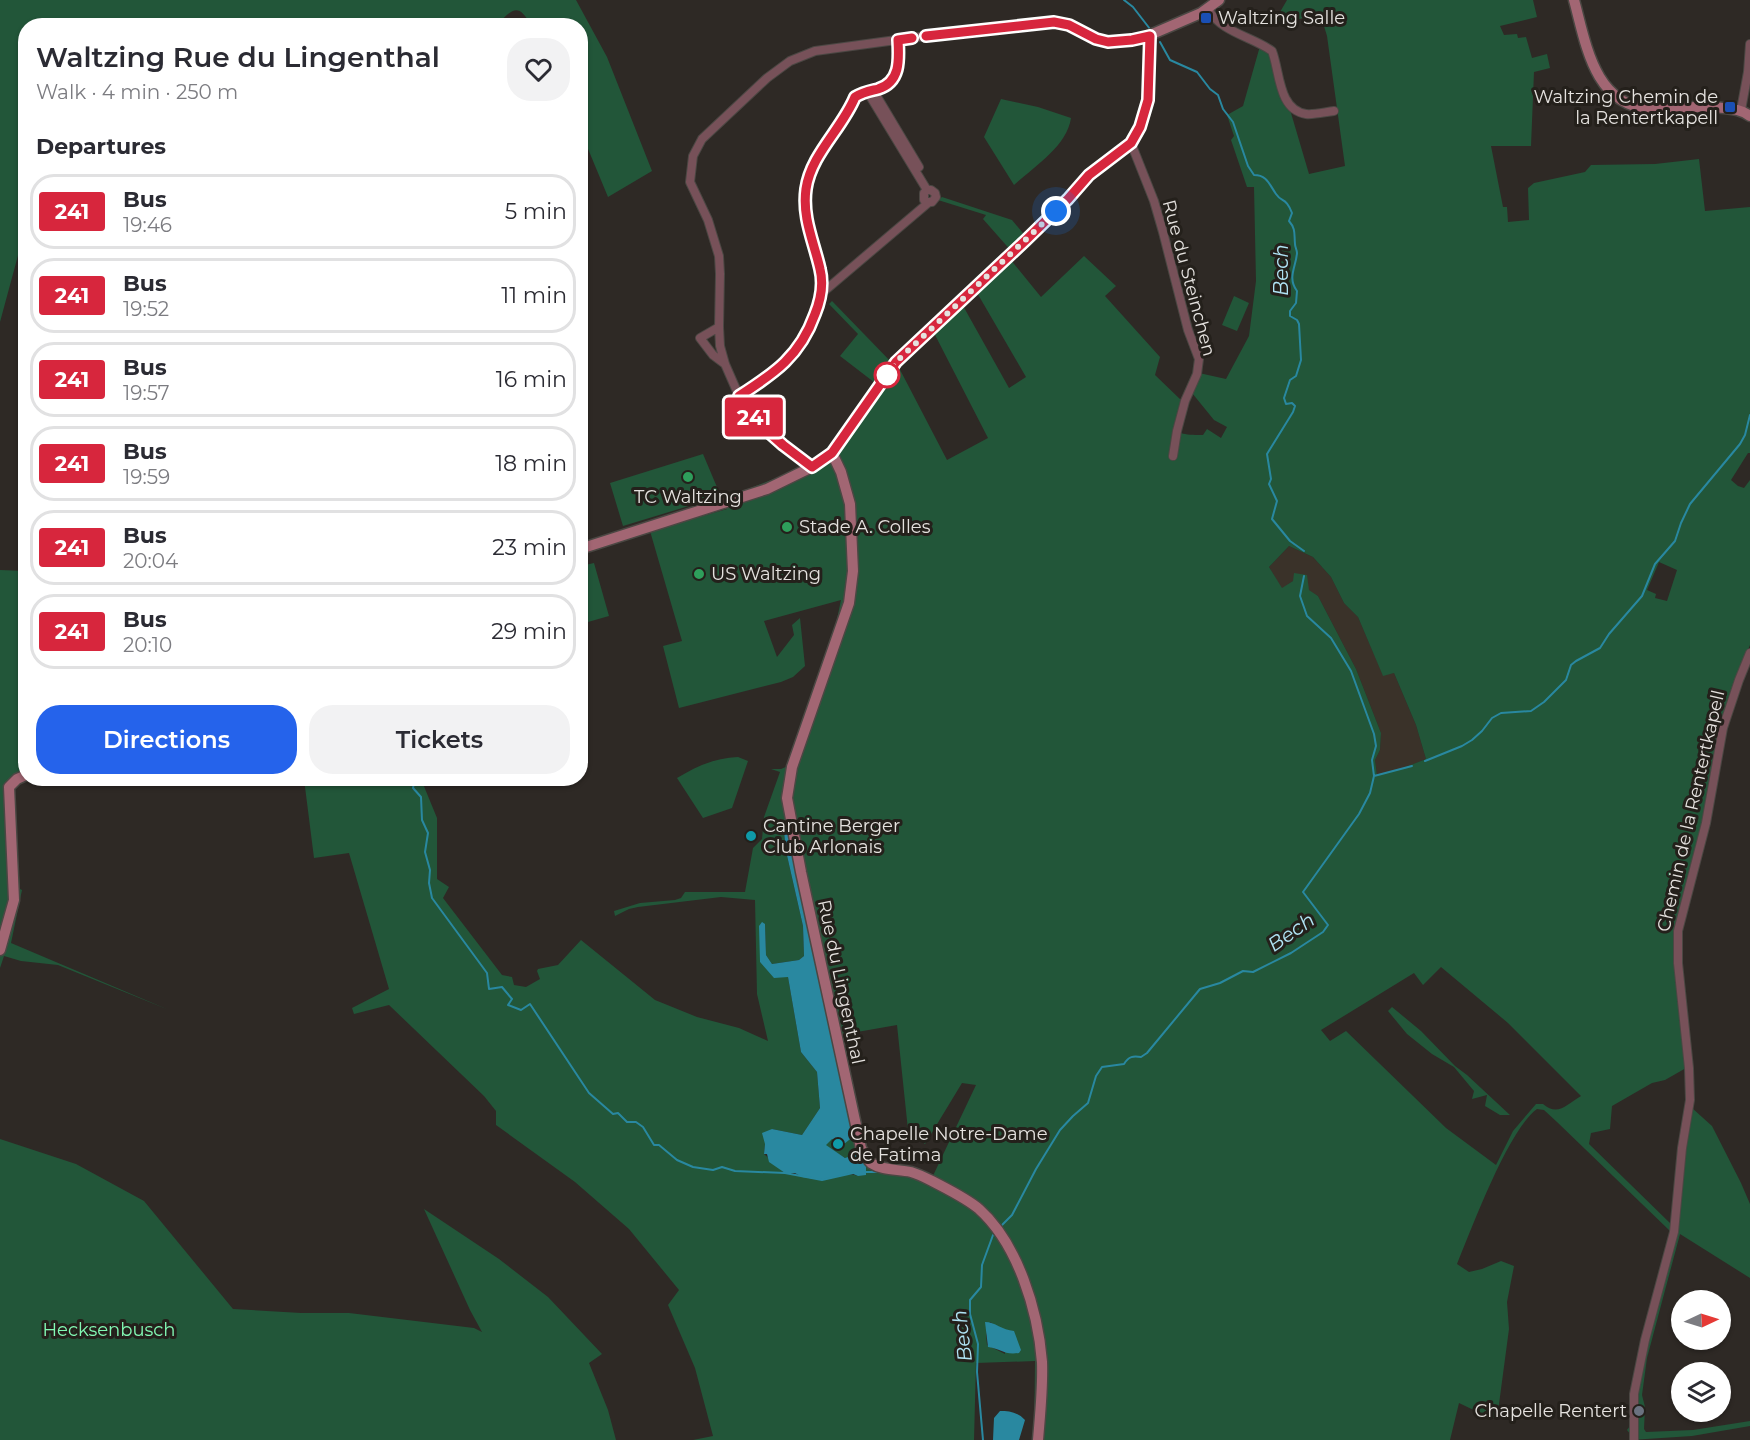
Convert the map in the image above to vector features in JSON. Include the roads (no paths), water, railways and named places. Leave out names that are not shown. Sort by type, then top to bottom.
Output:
[{"type":"street","points":[[812,467],[758,423],[739,396],[725,364],[718,327],[720,274],[717,248],[708,220],[690,182],[693,156],[702,139],[766,78],[790,61],[809,53],[1054,22],[1069,25],[1096,39],[1108,42],[1132,40],[1150,36],[1208,9],[1219,0]]},
{"type":"street","points":[[1574,0],[1594,66],[1606,87],[1617,98],[1633,106],[1648,109],[1708,107],[1745,113],[1750,44]]},
{"type":"street","points":[[1208,9],[1213,18],[1224,27],[1261,43],[1272,51],[1283,92],[1294,110],[1306,114],[1334,111]]},
{"type":"street","points":[[588,547],[767,489],[812,467],[832,453],[896,362],[1026,240],[1089,175],[1131,143],[1143,120],[1148,100],[1150,36]]},
{"type":"street","points":[[739,396],[777,371],[798,349],[812,323],[822,293],[821,271],[804,212],[806,187],[816,159],[848,113],[855,97],[889,83],[896,74],[900,63],[898,40]]},
{"type":"street","points":[[822,293],[928,203],[923,198],[924,193],[930,191],[870,90]]},
{"type":"street","name":"Rue du Steinchen","points":[[1131,143],[1164,232],[1188,330],[1199,359],[1197,374],[1185,401],[1173,456]]},
{"type":"street","points":[[718,327],[700,338],[713,355],[725,364]]},
{"type":"street","name":"Rue du Lingenthal","points":[[832,453],[841,472],[850,504],[853,571],[849,603],[792,767],[788,792],[801,872],[861,1148],[872,1163],[882,1168],[911,1172],[930,1180],[973,1205],[1005,1240],[1029,1297],[1042,1363],[1038,1440]]},
{"type":"street","name":"Chemin de la Rentertkapell","points":[[1634,1440],[1634,1394],[1645,1340],[1674,1232],[1682,1148],[1690,1100],[1678,963],[1678,931],[1706,823],[1723,728],[1750,653]]},
{"type":"street","points":[[0,950],[14,900],[9,787],[18,779]]},
{"type":"water","points":[[788,821],[854,1136],[844,1144],[832,1139],[826,1145],[845,1158],[858,1154],[866,1165],[866,1175],[858,1176],[851,1173],[822,1180],[802,1177],[795,1173],[785,1173],[769,1162],[767,1154],[764,1154],[765,1144],[762,1133],[772,1129],[802,1135],[820,1108],[817,1072],[801,1052],[788,977],[774,978],[760,962],[759,926],[762,922],[765,924],[766,955],[772,964],[799,960],[804,956],[803,926],[786,851],[783,822]]},
{"type":"water","points":[[985,1322],[1014,1331],[1021,1350],[1019,1353],[1006,1353],[988,1347]]},
{"type":"water","points":[[1000,1411],[1013,1412],[1025,1420],[1019,1440],[993,1440],[994,1418]]},
{"type":"waterway","name":"Bech","points":[[1124,0],[1133,7],[1150,29]]},
{"type":"waterway","name":"Bech","points":[[1160,42],[1170,60],[1197,72],[1210,89],[1218,95],[1223,109],[1233,122],[1248,166],[1254,175],[1267,181],[1278,197],[1286,202],[1292,213],[1289,221],[1294,229],[1297,253],[1292,277],[1297,291],[1296,303],[1290,311],[1290,316],[1299,324],[1301,360],[1296,376],[1290,380],[1284,398],[1286,404],[1292,403],[1295,406],[1293,412],[1267,454],[1271,479],[1269,484],[1277,501],[1272,519],[1290,541],[1304,551]]},
{"type":"waterway","points":[[1425,761],[1472,740],[1492,718],[1501,713],[1531,711],[1544,702],[1566,680],[1571,665],[1600,648],[1642,596],[1655,564],[1675,541],[1690,504],[1740,444],[1750,415]]},
{"type":"waterway","name":"Bech","points":[[1001,1226],[1012,1215],[1060,1130],[1088,1103],[1096,1076],[1102,1067],[1124,1064],[1129,1058],[1141,1057],[1147,1053],[1200,989],[1220,983],[1243,971],[1253,972],[1291,953],[1323,932],[1328,925],[1303,892],[1359,814],[1370,793],[1374,776],[1372,760],[1376,746],[1374,734],[1351,671],[1331,638],[1307,616],[1300,596],[1304,576]]},
{"type":"waterway","points":[[1374,776],[1412,766]]},
{"type":"waterway","points":[[413,786],[421,797],[422,820],[428,833],[425,852],[430,870],[429,883],[432,898],[487,973],[489,989],[502,987],[512,999],[508,1005],[521,1010],[530,1004],[589,1093],[613,1114],[618,1113],[627,1122],[636,1122],[643,1127],[654,1145],[659,1145],[677,1160],[693,1167],[713,1170],[722,1167],[735,1171],[785,1173],[822,1180],[853,1173]]},
{"type":"waterway","points":[[862,1172],[880,1172]]},
{"type":"waterway","name":"Bech","points":[[983,1440],[977,1372],[978,1344],[970,1314],[970,1300],[981,1287],[982,1265],[993,1235]]},
{"type":"place","name":"Waltzing Salle","points":[[1206,18]]},
{"type":"place","name":"Waltzing Chemin de la Rentertkapell","points":[[1730,107]]},
{"type":"place","name":"TC Waltzing","points":[[688,477]]},
{"type":"place","name":"Stade A. Colles","points":[[787,527]]},
{"type":"place","name":"US Waltzing","points":[[699,574]]},
{"type":"place","name":"Cantine Berger Club Arlonais","points":[[751,836]]},
{"type":"place","name":"Chapelle Notre-Dame de Fatima","points":[[838,1144]]},
{"type":"place","name":"Chapelle Rentert","points":[[1639,1411]]},
{"type":"park label","name":"Hecksenbusch","points":[[109,1330]]}]
